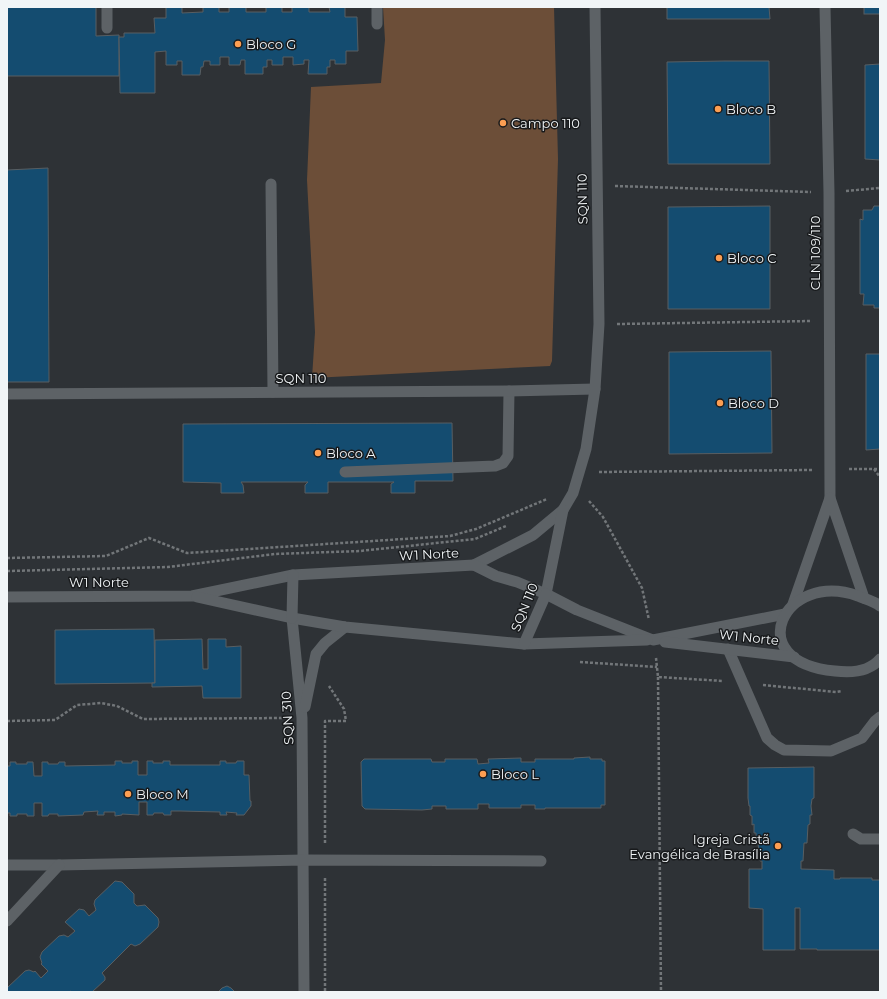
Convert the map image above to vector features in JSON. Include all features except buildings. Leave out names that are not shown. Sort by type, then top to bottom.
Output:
[{"type":"street","points":[[107,7],[107,28]]},
{"type":"street","points":[[377,7],[377,24]]},
{"type":"street","name":"SQN 110","points":[[524,644],[546,594],[563,510],[573,493],[586,448],[594,389],[599,324],[596,185],[595,7]]},
{"type":"street","name":"CLN 109/110","points":[[825,7],[829,193],[830,498],[864,598]]},
{"type":"street","points":[[271,184],[273,392]]},
{"type":"street","name":"SQN 110","points":[[7,394],[509,391],[594,389]]},
{"type":"street","points":[[345,472],[496,466],[503,463],[508,456],[509,391]]},
{"type":"street","name":"CLN 109/110","points":[[793,604],[830,498]]},
{"type":"street","name":"SQN 110","points":[[474,565],[533,535],[563,510]]},
{"type":"street","name":"W1 Norte","points":[[7,597],[192,596],[293,575],[474,565],[496,576],[517,582],[546,594],[577,610],[653,640],[785,614]]},
{"type":"street","name":"SQN 310","points":[[293,575],[292,618],[302,718],[304,992]]},
{"type":"street","points":[[879,660],[866,669],[848,672],[809,666],[794,657],[782,643],[780,627],[785,614],[793,604],[808,596],[833,591],[850,593],[880,606]]},
{"type":"street","name":"W1 Norte","points":[[192,596],[292,618],[345,627],[524,644],[653,640],[794,657]]},
{"type":"street","points":[[302,718],[316,654],[325,643],[345,627]]},
{"type":"street","points":[[728,649],[767,738],[784,750],[831,751],[862,738],[880,717]]},
{"type":"street","points":[[853,834],[861,839],[880,840]]},
{"type":"street","points":[[7,864],[59,865],[304,860],[541,861]]},
{"type":"street","points":[[7,921],[59,865]]},
{"type":"path","points":[[596,185],[829,193],[880,188]]},
{"type":"path","points":[[599,324],[648,322],[680,324],[829,320]]},
{"type":"path","points":[[874,469],[880,477]]},
{"type":"path","points":[[579,473],[880,469]]},
{"type":"path","points":[[7,571],[168,568],[275,554],[360,551],[475,539],[510,525]]},
{"type":"path","points":[[575,662],[657,668]]},
{"type":"path","points":[[658,676],[661,992]]},
{"type":"path","points":[[325,992],[325,721],[346,721],[344,709],[326,683]]},
{"type":"path","points":[[7,721],[55,720],[77,705],[101,703],[117,706],[143,719],[302,718]]},
{"type":"shaded area","points":[[383,7],[554,7],[558,159],[552,361],[550,366],[312,378],[315,332],[307,180],[311,87],[381,83],[385,40]]},
{"type":"place","name":"Bloco G","points":[[238,44]]},
{"type":"place","name":"Bloco B","points":[[718,109]]},
{"type":"place","name":"Campo 110","points":[[503,123]]},
{"type":"place","name":"Bloco C","points":[[719,258]]},
{"type":"place","name":"Bloco D","points":[[720,403]]},
{"type":"place","name":"Bloco A","points":[[318,453]]},
{"type":"place","name":"Bloco L","points":[[483,774]]},
{"type":"place","name":"Bloco M","points":[[128,794]]},
{"type":"place","name":"Igreja Cristã Evangélica de Brasília","points":[[778,846]]}]
